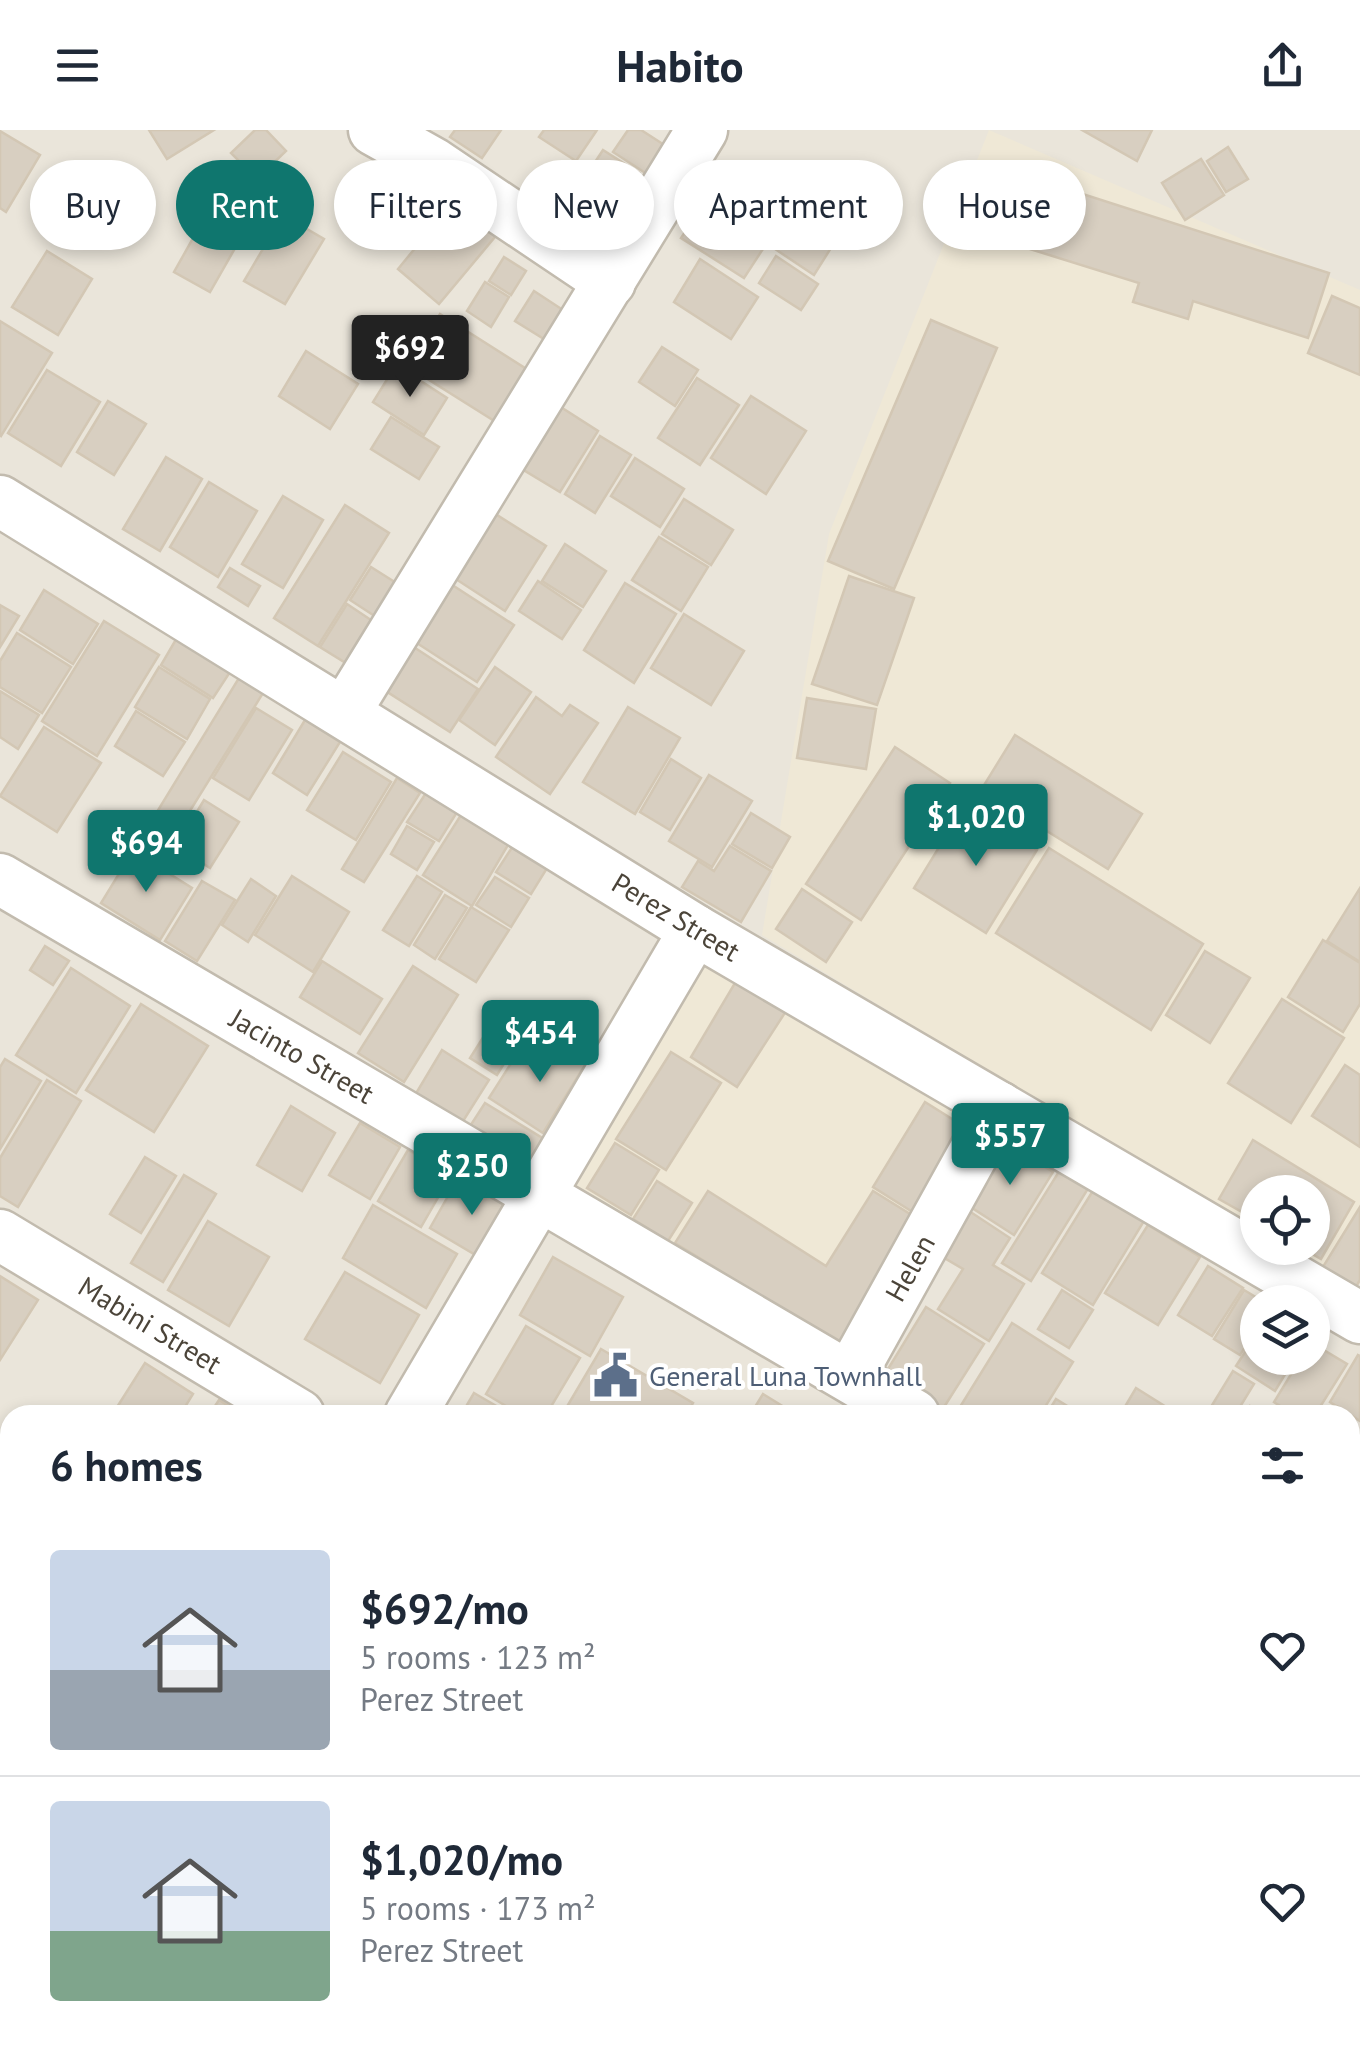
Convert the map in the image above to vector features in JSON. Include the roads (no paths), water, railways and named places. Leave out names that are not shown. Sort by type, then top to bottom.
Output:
[{"type":"street","points":[[374,130],[432,163],[610,282]]},
{"type":"street","points":[[345,712],[702,130]]},
{"type":"street","name":"Perez Street","points":[[0,501],[695,930],[1360,1318]]},
{"type":"street","name":"Jacinto Street","points":[[0,879],[898,1405]]},
{"type":"street","points":[[416,1405],[695,930]]},
{"type":"street","name":"Helen","points":[[850,1376],[999,1107]]},
{"type":"street","name":"Mabini Street","points":[[0,1235],[282,1405]]},
{"type":"place","name":"General Luna Townhall","points":[[616,1376]]}]
